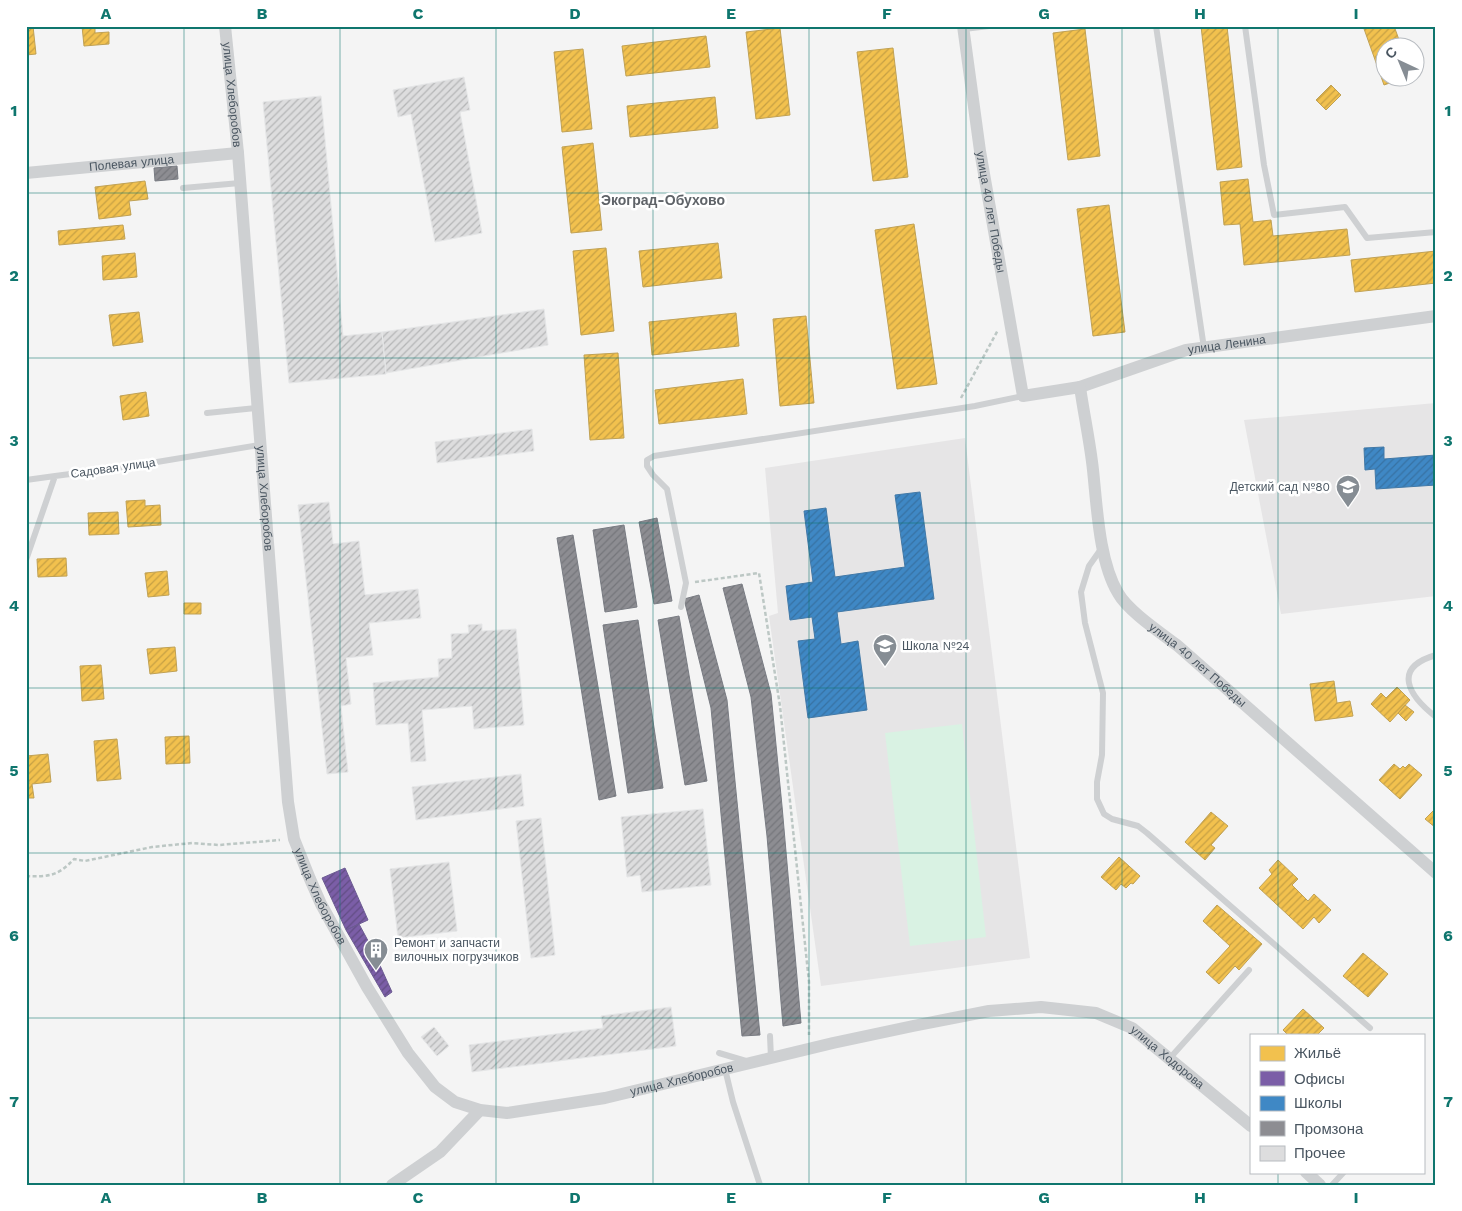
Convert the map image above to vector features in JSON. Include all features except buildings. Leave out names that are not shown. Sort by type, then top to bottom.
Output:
[{"type":"street","name":"улица Хлеборобов","points":[[225,26],[238,153],[288,802],[294,839],[325,912],[367,987],[408,1053],[434,1087],[455,1102],[480,1110],[507,1113],[605,1098],[808,1049],[989,1011],[1041,1007],[1072,1010]]},
{"type":"street","name":"улица 40 лет Победы","points":[[963,28],[980,151],[1023,396]]},
{"type":"street","name":"Полевая улица","points":[[26,173],[238,153]]},
{"type":"street","name":"улица Ленина","points":[[1023,396],[1080,387],[1186,350],[1436,316]]},
{"type":"street","name":"улица 40 лет Победы","points":[[1080,387],[1103,546],[1108,569],[1118,594],[1141,618],[1178,646],[1436,873]]},
{"type":"street","name":"улица Ходорова","points":[[1072,1010],[1096,1013],[1132,1028],[1250,1125]]},
{"type":"street","points":[[392,1185],[440,1152],[480,1110]]},
{"type":"street","points":[[1308,1174],[1320,1185]]},
{"type":"lane","points":[[963,28],[989,26]]},
{"type":"lane","points":[[1156,26],[1204,348]]},
{"type":"lane","points":[[1245,26],[1264,166],[1274,215],[1345,207],[1367,238],[1436,232]]},
{"type":"lane","points":[[183,188],[240,182]]},
{"type":"lane","points":[[681,607],[686,583],[667,489],[647,466],[647,460],[654,456],[975,406],[1023,396]]},
{"type":"lane","points":[[208,413],[257,408]]},
{"type":"lane","name":"Садовая улица","points":[[26,560],[55,476],[139,465],[259,445]]},
{"type":"lane","points":[[26,480],[55,476]]},
{"type":"lane","points":[[1103,546],[1090,566],[1082,592],[1085,623],[1103,694],[1102,755],[1096,782],[1097,799],[1104,814],[1112,819],[1138,826],[1147,833],[1370,1028]]},
{"type":"lane","points":[[1436,655],[1422,659],[1411,671],[1408,682],[1411,692],[1422,706],[1436,717]]},
{"type":"lane","points":[[1170,1058],[1249,970]]},
{"type":"lane","points":[[770,1036],[771,1058]]},
{"type":"lane","points":[[719,1053],[751,1063]]},
{"type":"lane","points":[[725,1069],[732,1102],[760,1185]]},
{"type":"lane","points":[[1332,1185],[1342,1174]]},
{"type":"path","points":[[956,408],[1008,311]]},
{"type":"path","points":[[686,583],[759,573],[780,706],[808,982],[808,1049]]},
{"type":"path","points":[[26,876],[57,873],[64,870],[74,859],[85,860],[152,847],[192,843],[219,845],[294,839]]},
{"type":"shaded area","name":"Детский сад №80","points":[[1436,403],[1436,596],[1281,614],[1244,420]]},
{"type":"shaded area","name":"Школа №24","points":[[965,438],[1030,958],[821,986],[769,616],[778,613],[765,468]]},
{"type":"green space","points":[[962,724],[986,937],[910,946],[885,733]]},
{"type":"place","name":"Детский сад №80","points":[[1348,508]]},
{"type":"place","name":"Школа №24","points":[[885,667]]},
{"type":"place","name":"Ремонт и запчасти вилочных погрузчиков","points":[[376,971]]},
{"type":"district","name":"Экоград-Обухово","points":[[663,200]]}]
